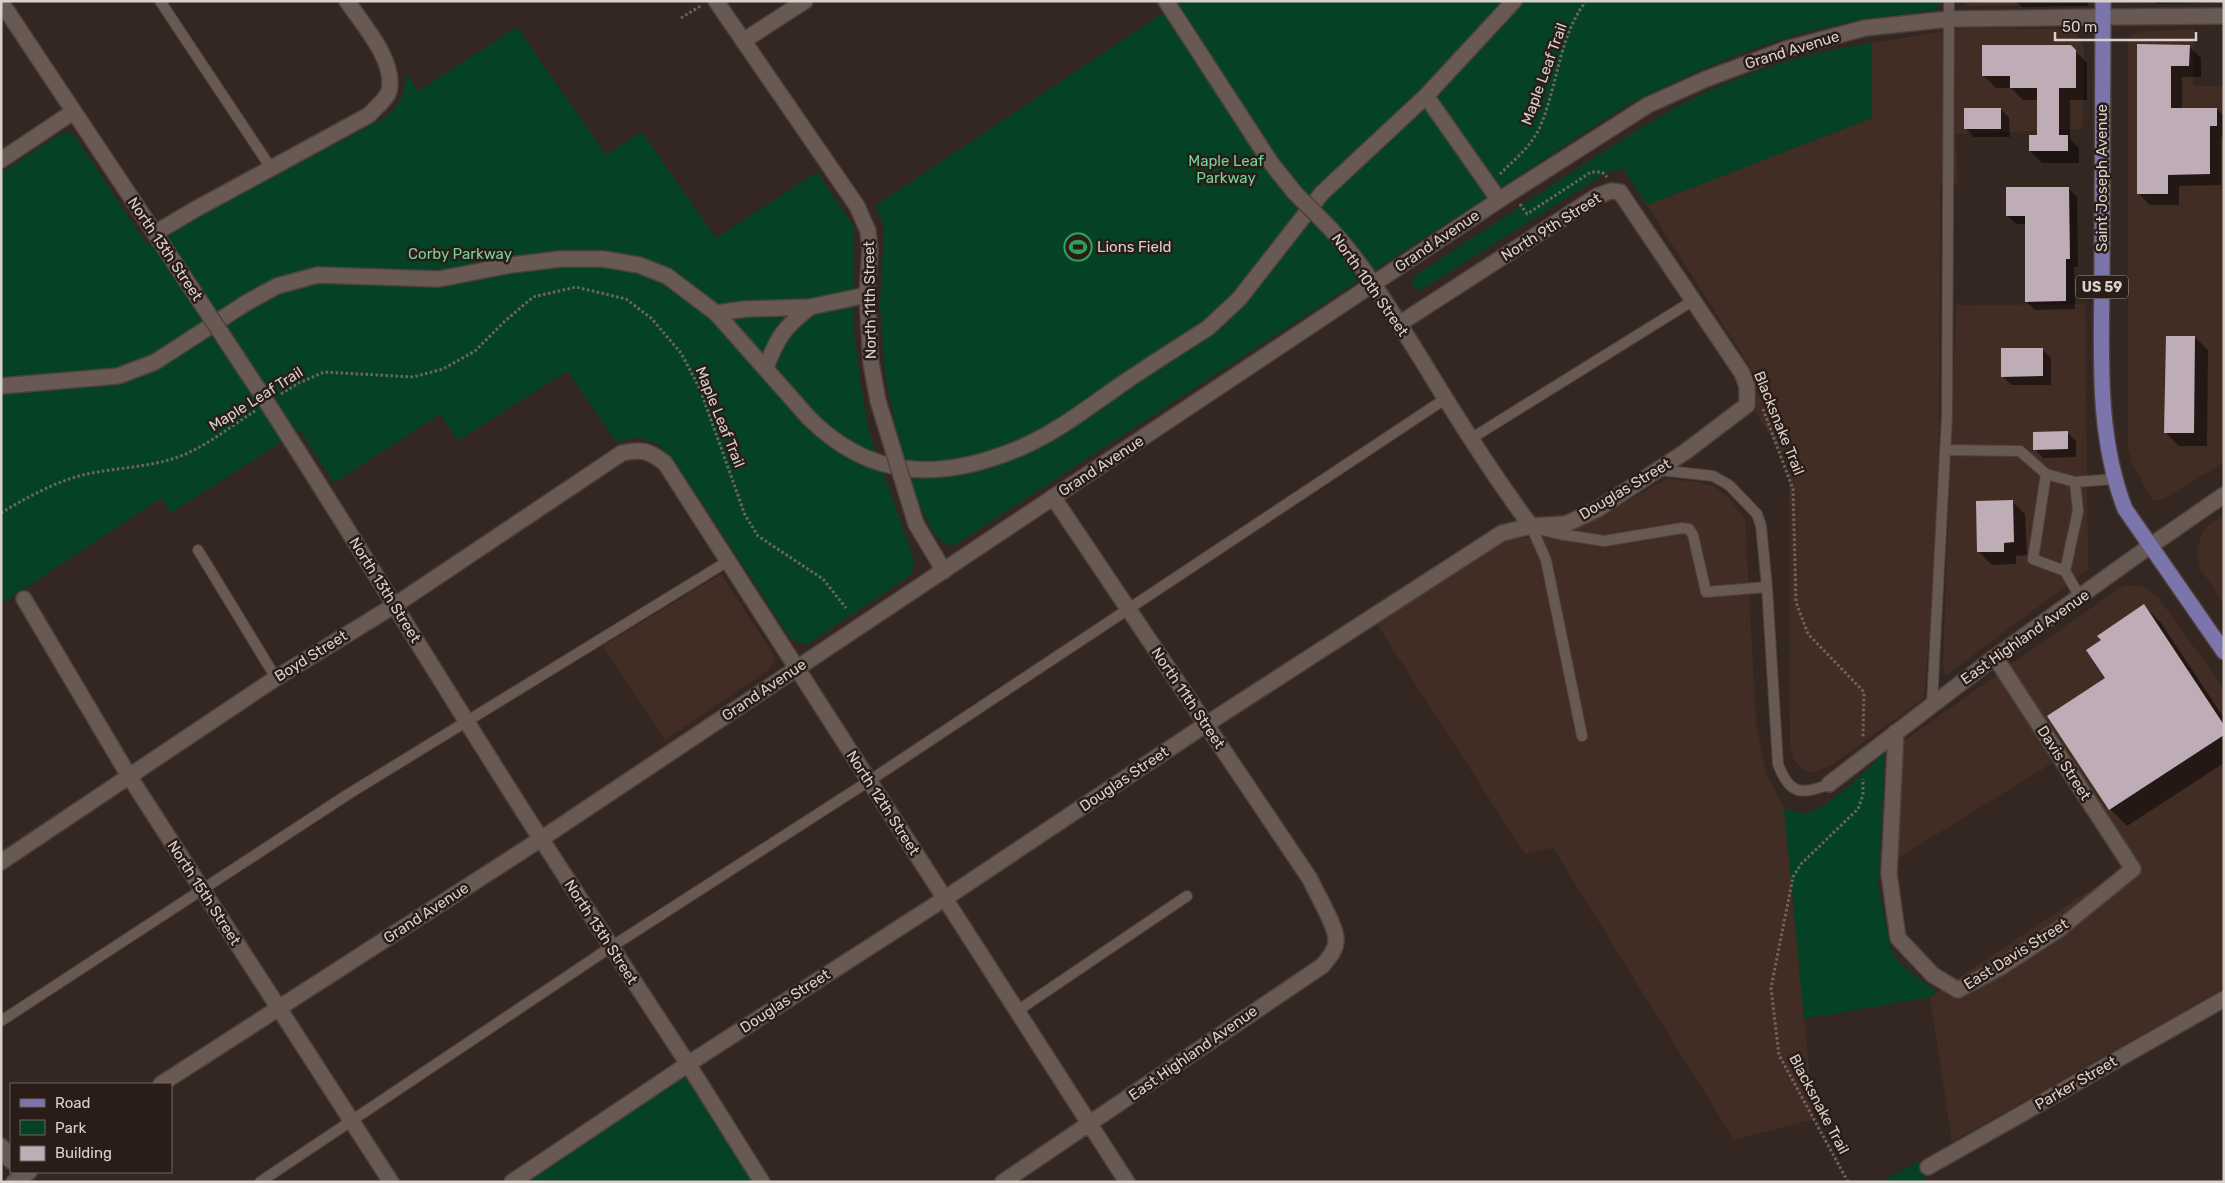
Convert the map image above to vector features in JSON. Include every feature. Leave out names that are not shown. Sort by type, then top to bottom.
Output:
[{"type":"main road","name":"Saint Joseph Avenue","points":[[2103,9],[2102,388],[2108,454],[2114,479],[2125,509],[2224,652]]},
{"type":"street","points":[[155,234],[369,115],[388,93],[389,69],[382,54],[347,1]]},
{"type":"street","name":"North 11th Street","points":[[716,1],[857,206],[868,231],[870,250],[867,295],[871,363],[878,401],[916,524],[944,571]]},
{"type":"street","points":[[744,41],[804,1]]},
{"type":"street","name":"North 10th Street","points":[[1166,1],[1271,163],[1295,193],[1349,249],[1374,284],[1445,399],[1531,526]]},
{"type":"street","points":[[1,386],[118,376],[155,362],[246,303],[277,286],[318,275],[439,279],[511,265],[560,259],[603,259],[639,265],[667,276],[716,313],[823,432],[846,449],[892,468],[929,470],[968,466],[1016,450],[1056,429],[1208,328],[1239,299],[1322,193],[1426,96],[1514,1]]},
{"type":"street","name":"North 13th Street","points":[[1,2],[264,399],[394,604],[465,722],[688,1064],[762,1182]]},
{"type":"street","name":"Grand Avenue","points":[[163,1083],[541,839],[1505,196],[1648,105],[1706,79],[1786,49],[1865,28],[1949,19],[2103,9],[2224,16]]},
{"type":"street","points":[[1426,96],[1505,196]]},
{"type":"street","points":[[1,160],[73,112]]},
{"type":"street","name":"North 9th Street","points":[[1399,324],[1597,196],[1611,191],[1620,192],[1742,373],[1754,404]]},
{"type":"street","points":[[716,313],[746,309],[810,306],[867,295]]},
{"type":"street","points":[[766,367],[775,344],[788,325],[810,306]]},
{"type":"street","name":"Douglas Street","points":[[512,1182],[688,1064],[944,899],[1205,725],[1502,533],[1531,526],[1566,524],[1598,509],[1659,470],[1754,404]]},
{"type":"street","name":"North 12th Street","points":[[622,453],[639,450],[653,454],[664,463],[1127,1182]]},
{"type":"street","name":"Boyd Street","points":[[1,862],[276,678],[394,604],[622,453]]},
{"type":"street","name":"East Highland Avenue","points":[[1829,784],[1863,756],[1995,657],[2224,495]]},
{"type":"street","name":"North 11th Street","points":[[1053,497],[1310,879],[1320,900]]},
{"type":"street","name":"North 15th Street","points":[[24,599],[129,776],[391,1182]]},
{"type":"street","name":"Davis Street","points":[[1995,657],[2133,869]]},
{"type":"street","name":"East Davis Street","points":[[1896,732],[1889,874],[1898,938],[1933,975],[1958,990],[2001,967],[2058,930],[2133,869]]},
{"type":"street","name":"East Highland Avenue","points":[[1003,1182],[1266,1002],[1322,966],[1334,953],[1337,939],[1320,900]]},
{"type":"street","name":"Parker Street","points":[[1928,1167],[2224,999]]},
{"type":"street","points":[[1,1146],[10,1160]]},
{"type":"lane","points":[[160,1],[271,168]]},
{"type":"lane","points":[[1932,704],[1946,450],[1948,1]]},
{"type":"lane","points":[[1472,438],[1694,300]]},
{"type":"lane","points":[[260,1182],[611,947],[869,781],[1445,399]]},
{"type":"lane","points":[[1946,450],[2020,451],[2046,474],[2075,482],[2114,479]]},
{"type":"lane","points":[[1659,470],[1713,476],[1729,485],[1757,514],[1761,526],[1768,587],[1778,764],[1784,781],[1795,790],[1813,791],[1829,784]]},
{"type":"lane","points":[[2046,474],[2033,559],[2065,571],[2080,597]]},
{"type":"lane","points":[[2065,571],[2078,511],[2075,482]]},
{"type":"lane","points":[[1531,526],[1559,534],[1604,541],[1682,528],[1689,529],[1693,535],[1706,592],[1768,587]]},
{"type":"lane","points":[[1531,526],[1546,560],[1582,736]]},
{"type":"lane","points":[[198,550],[276,678]]},
{"type":"lane","points":[[1,1021],[350,793],[728,561]]},
{"type":"lane","points":[[1017,1011],[1187,896]]},
{"type":"path","points":[[681,18],[707,1]]},
{"type":"path","name":"Maple Leaf Trail","points":[[1505,196],[1500,174],[1525,149],[1537,132],[1567,36],[1586,1]]},
{"type":"path","points":[[1505,196],[1527,214],[1590,172],[1602,172],[1620,192]]},
{"type":"path","name":"Maple Leaf Trail","points":[[1,513],[29,496],[83,476],[172,459],[202,446],[264,399],[324,372],[413,377],[443,369],[475,351],[533,297],[576,288],[626,300],[651,318],[681,353],[700,390],[745,515],[758,536],[823,579],[846,608]]},
{"type":"path","name":"Blacksnake Trail","points":[[1754,404],[1771,426],[1793,489],[1796,602],[1808,634],[1864,692],[1863,795],[1858,809],[1801,864],[1793,877],[1771,988],[1779,1055],[1848,1182]]},
{"type":"shaded area","points":[[1961,1],[2072,1],[2065,4],[1969,6]]},
{"type":"shaded area","points":[[1967,28],[2054,29],[2077,33],[2084,48],[2083,129],[1955,134],[1958,183],[1940,185],[1939,454],[1935,566],[1924,698],[1832,765],[1812,773],[1803,770],[1793,759],[1790,745],[1789,464],[1756,413],[1757,390],[1752,370],[1647,205],[1872,118],[1872,43]]},
{"type":"shaded area","points":[[2194,29],[2193,86],[2224,86],[2224,462],[2164,499],[2153,501],[2132,463],[2128,448],[2128,42],[2131,35],[2139,32]]},
{"type":"shaded area","points":[[2085,304],[2088,570],[1945,676],[1943,663],[1956,305]]},
{"type":"shaded area","points":[[1667,479],[1699,482],[1713,486],[1728,497],[1745,519],[1756,721],[1766,774],[1784,808],[1814,1119],[1734,1140],[1553,848],[1525,854],[1376,623],[1509,537],[1524,538],[1568,530],[1588,523]]},
{"type":"shaded area","points":[[2224,515],[2224,604],[2200,568],[2198,545],[2202,533],[2207,526]]},
{"type":"shaded area","points":[[721,574],[774,655],[774,663],[768,670],[665,740],[603,646]]},
{"type":"shaded area","points":[[2124,585],[2145,587],[2158,597],[2224,689],[2224,988],[1952,1142],[1930,997],[2135,860],[2010,665]]},
{"type":"shaded area","points":[[1997,675],[2054,762],[1898,858],[1901,743]]},
{"type":"green space","name":"Maple Leaf Parkway","points":[[1181,1],[1940,1],[1940,5],[1933,11],[1857,21],[1788,37],[1732,57],[1624,107],[958,543],[948,546],[934,534],[926,518],[916,496],[898,439],[885,373],[880,304],[884,226],[875,206]]},
{"type":"green space","name":"Corby Parkway","points":[[517,27],[606,155],[642,132],[716,238],[817,172],[853,225],[854,336],[868,428],[914,561],[913,571],[904,580],[809,643],[798,643],[790,638],[674,460],[661,447],[648,440],[634,438],[617,443],[567,371],[458,441],[440,414],[334,483],[300,430],[171,513],[161,498],[1,604],[1,173],[57,136],[68,132],[75,136],[147,245],[384,118],[395,108],[401,98],[406,73],[418,91]]},
{"type":"green space","points":[[1872,43],[1872,118],[1647,205],[1624,170],[1606,173],[1422,289],[1415,289],[1412,284],[1415,276],[1603,152],[1675,108],[1722,85],[1770,66],[1821,52]]},
{"type":"green space","points":[[1885,751],[1878,886],[1892,953],[1905,968],[1937,992],[1930,997],[1804,1019],[1784,808],[1802,813],[1822,806],[1858,778]]},
{"type":"green space","points":[[680,1077],[689,1079],[755,1182],[522,1182]]},
{"type":"green space","points":[[1919,1161],[1925,1182],[1881,1182]]},
{"type":"building","points":[[2137,44],[2190,45],[2189,66],[2171,66],[2171,108],[2217,108],[2217,126],[2210,126],[2210,174],[2168,175],[2168,194],[2137,194]]},
{"type":"building","points":[[1982,45],[2071,45],[2076,50],[2076,88],[2059,88],[2059,135],[2068,135],[2068,151],[2029,151],[2029,135],[2037,135],[2037,88],[2010,88],[2010,76],[1982,76]]},
{"type":"building","points":[[1964,108],[2001,108],[2001,129],[1964,129]]},
{"type":"building","points":[[2006,187],[2069,187],[2070,259],[2066,259],[2066,301],[2025,302],[2025,216],[2006,216]]},
{"type":"building","points":[[2166,336],[2195,336],[2194,433],[2164,433]]},
{"type":"building","points":[[2001,348],[2043,348],[2043,376],[2001,377]]},
{"type":"building","points":[[2068,431],[2068,449],[2033,450],[2033,432]]},
{"type":"building","points":[[2013,500],[2014,542],[2004,543],[2004,552],[1977,552],[1976,501]]},
{"type":"building","points":[[2144,604],[2224,725],[2224,735],[2109,810],[2047,716],[2105,678],[2086,650],[2101,640],[2097,636]]},
{"type":"place","name":"Lions Field","points":[[1078,247]]}]
